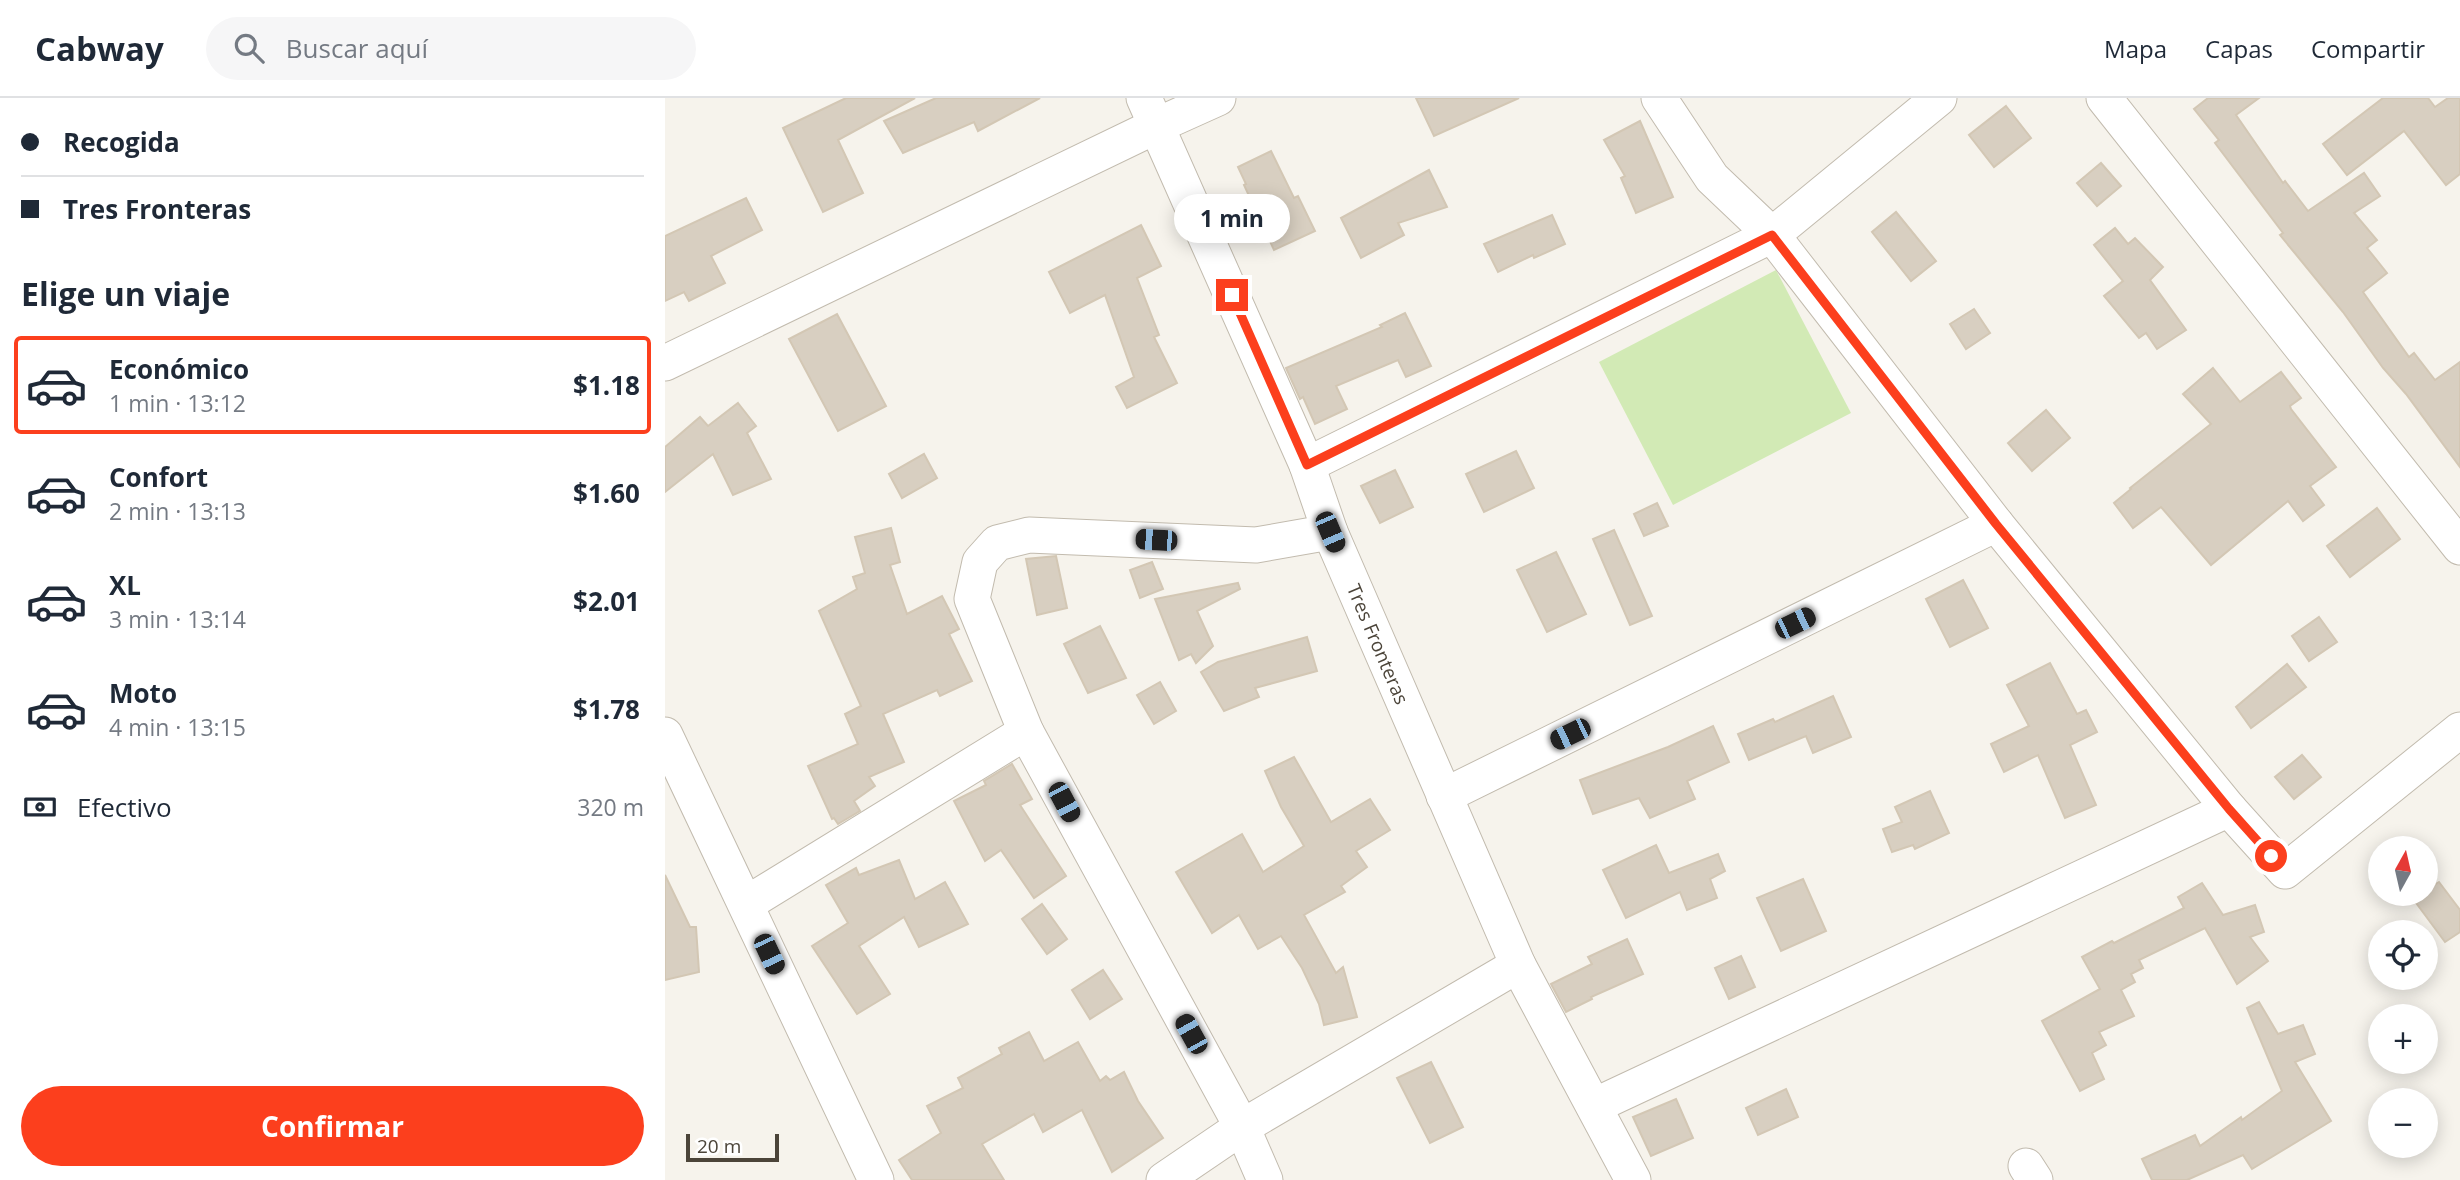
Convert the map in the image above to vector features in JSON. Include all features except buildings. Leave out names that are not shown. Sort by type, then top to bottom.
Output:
[{"type":"street","points":[[665,363],[1151,111],[1218,98]]},
{"type":"street","points":[[1659,98],[1712,178],[1772,235],[1996,524],[2229,809],[2285,871],[2460,730]]},
{"type":"street","points":[[1307,465],[1772,235],[1939,98]]},
{"type":"street","points":[[2104,98],[2460,547]]},
{"type":"street","name":"Tres Fronteras","points":[[1151,111],[1307,465],[1330,532],[1518,965],[1633,1180]]},
{"type":"street","points":[[1444,796],[1996,524]]},
{"type":"street","points":[[1265,1180],[1242,1127],[1026,732],[972,599],[979,562],[997,543],[1029,535],[1256,545],[1330,532]]},
{"type":"street","points":[[746,904],[1026,732]]},
{"type":"street","points":[[665,735],[876,1180]]},
{"type":"street","points":[[1594,1105],[2229,809]]},
{"type":"street","points":[[1164,1180],[1242,1127],[1518,965]]},
{"type":"green space","points":[[1776,270],[1851,413],[1673,505],[1599,362]]},
{"type":"route","points":[[1232,295],[1307,465],[1772,235],[1996,524],[2229,809],[2271,856]]}]
